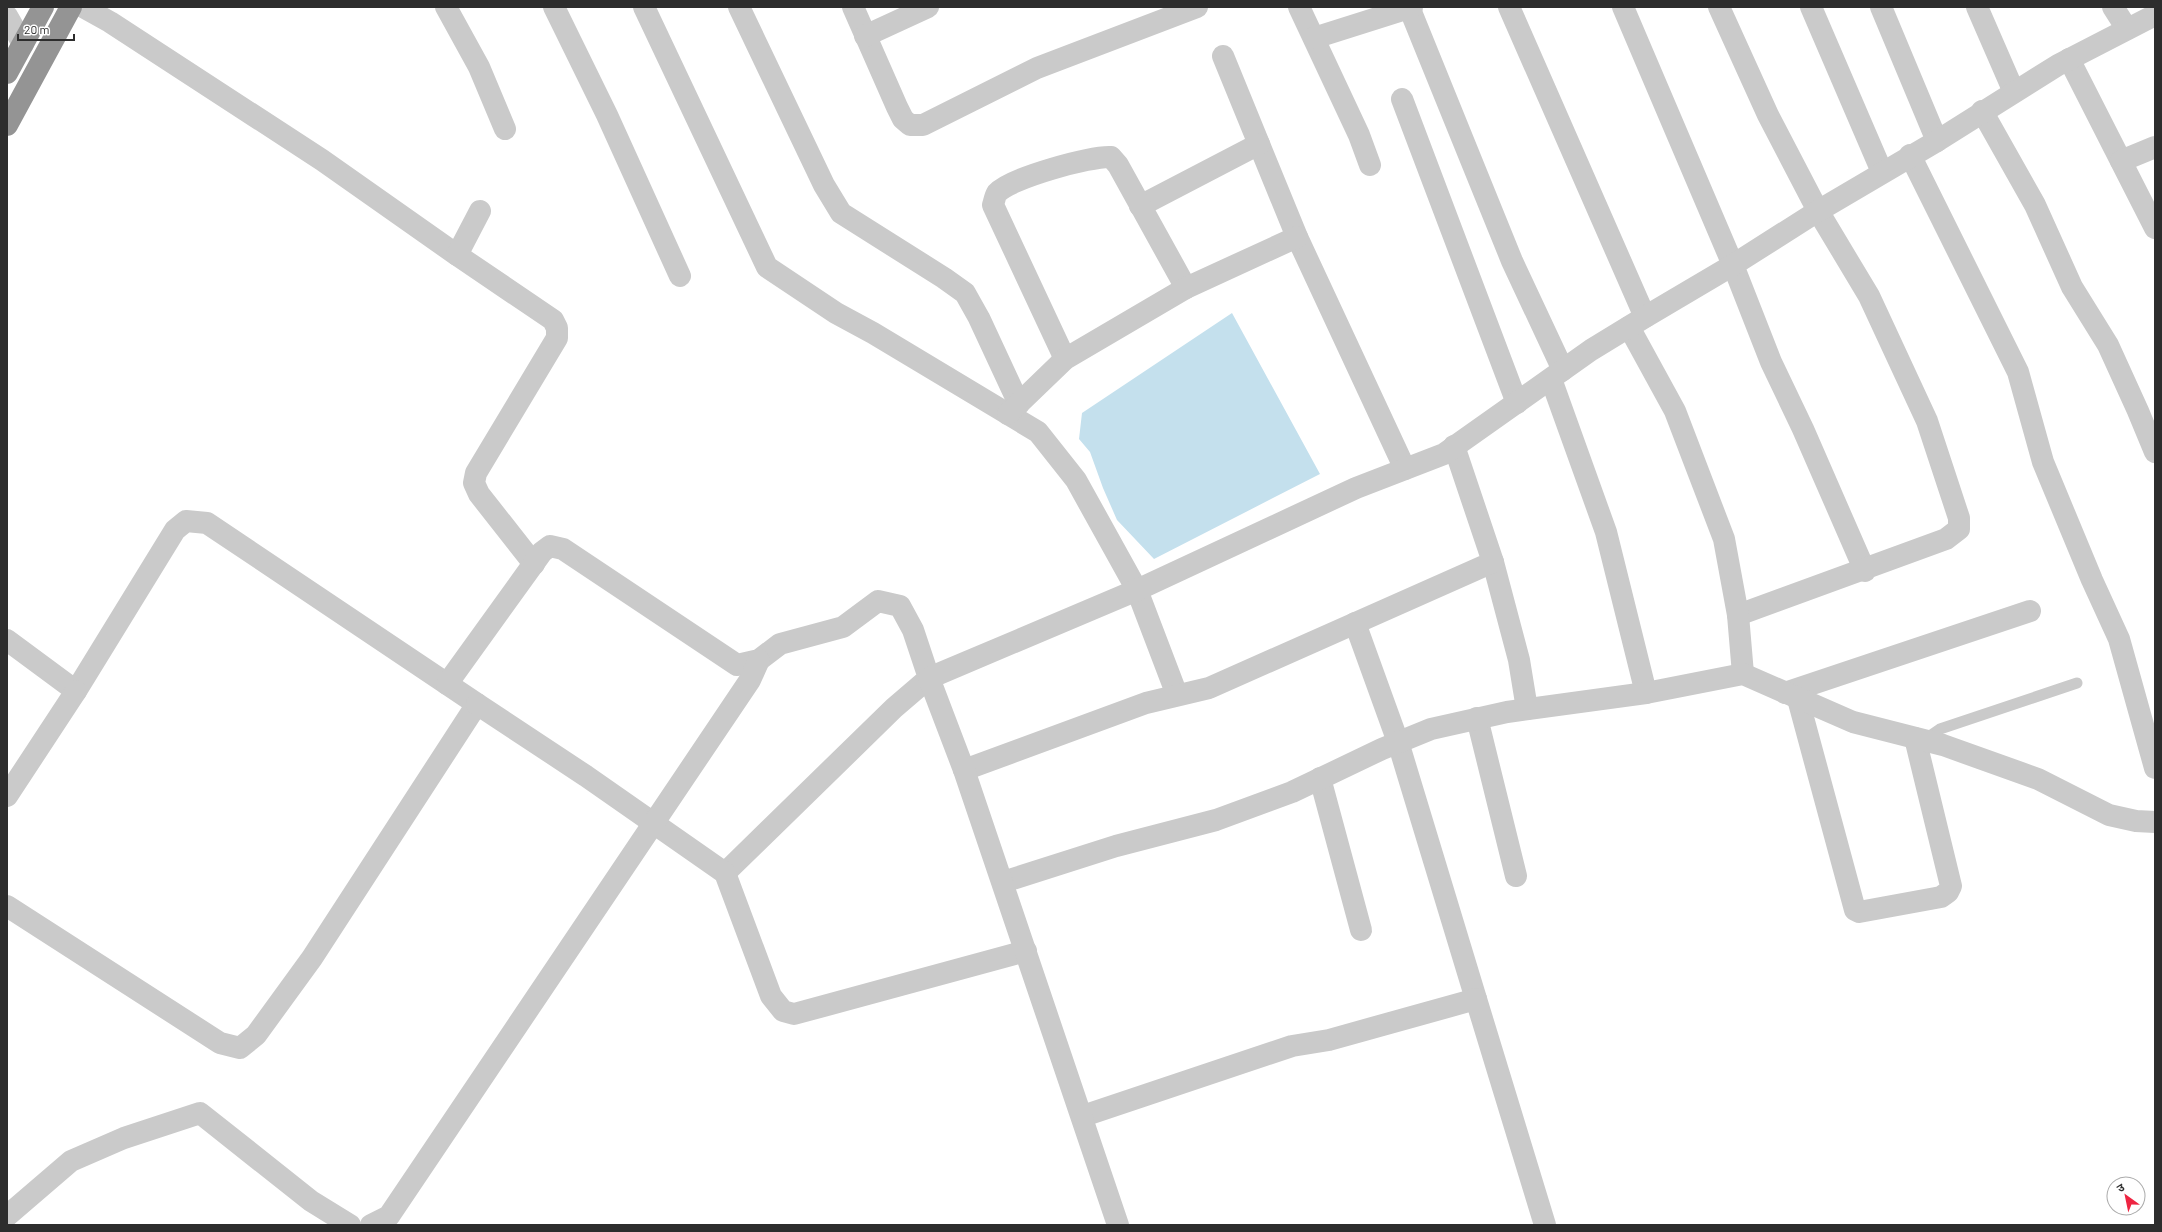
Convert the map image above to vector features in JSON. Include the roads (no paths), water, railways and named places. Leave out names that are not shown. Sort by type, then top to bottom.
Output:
[{"type":"highway","points":[[7,73],[43,7]]},
{"type":"highway","points":[[7,125],[71,7]]},
{"type":"street","points":[[84,7],[110,22],[322,160],[552,320],[557,328],[557,338],[476,473],[474,483],[479,494],[534,564]]},
{"type":"street","points":[[446,7],[479,67],[505,129]]},
{"type":"street","points":[[554,7],[610,122],[680,276]]},
{"type":"street","points":[[644,7],[767,267],[836,313],[1014,409],[1038,432],[1076,480],[1137,590],[1177,695]]},
{"type":"street","points":[[739,7],[824,185],[842,213],[965,293],[979,318],[1014,409]]},
{"type":"street","points":[[853,7],[903,119],[910,125],[923,125],[1037,68],[1197,7]]},
{"type":"street","points":[[865,36],[928,7]]},
{"type":"street","points":[[1299,7],[1359,135],[1370,165]]},
{"type":"street","points":[[1314,38],[1410,7],[1557,374],[1606,532],[1646,693]]},
{"type":"street","points":[[1509,7],[1637,322],[1675,410],[1724,539],[1738,615],[1743,674]]},
{"type":"street","points":[[1623,7],[1733,265],[1771,362],[1803,428],[1865,571]]},
{"type":"street","points":[[1719,7],[1768,115],[1818,211],[1869,296],[1927,421],[1960,518],[1959,529],[1946,539],[1865,571],[1738,615]]},
{"type":"street","points":[[1811,7],[1882,172]]},
{"type":"street","points":[[1881,7],[1937,141]]},
{"type":"street","points":[[1977,7],[2014,92]]},
{"type":"street","points":[[2113,7],[2127,29]]},
{"type":"street","points":[[725,873],[894,708],[929,678],[1137,590],[1356,488],[1444,454],[1557,374],[1637,322],[1733,265],[1910,155],[1937,141],[1982,111],[2069,59],[2155,15]]},
{"type":"street","points":[[7,16],[23,44]]},
{"type":"street","points":[[1223,56],[1297,237],[1405,469]]},
{"type":"street","points":[[2069,59],[2155,228]]},
{"type":"street","points":[[1402,99],[1517,402]]},
{"type":"street","points":[[1982,111],[2035,205],[2072,287],[2108,345],[2155,452]]},
{"type":"street","points":[[1140,206],[1259,144]]},
{"type":"street","points":[[2121,161],[2155,147]]},
{"type":"street","points":[[1910,155],[2018,372],[2043,462],[2118,638],[2155,768]]},
{"type":"street","points":[[1065,359],[993,205],[997,194],[1008,185],[1051,169],[1102,157],[1111,157],[1118,164],[1186,288]]},
{"type":"street","points":[[457,255],[480,211]]},
{"type":"street","points":[[1014,409],[1065,359],[1186,288],[1297,237]]},
{"type":"street","points":[[1454,446],[1493,562],[1519,660],[1527,709]]},
{"type":"street","points":[[7,796],[76,691],[175,530],[186,521],[207,523],[725,873],[771,996],[783,1011],[794,1014],[1026,951]]},
{"type":"street","points":[[447,684],[542,552],[550,546],[563,549],[737,665],[759,660],[780,644],[843,627],[878,601],[900,606],[913,630],[929,678],[964,770],[1083,1116],[1118,1225]]},
{"type":"street","points":[[964,770],[1146,703],[1209,688],[1493,562]]},
{"type":"street","points":[[1791,696],[2030,611]]},
{"type":"street","points":[[1355,623],[1398,742],[1545,1225]]},
{"type":"street","points":[[7,640],[76,691]]},
{"type":"street","points":[[371,1225],[389,1216],[750,680],[759,660]]},
{"type":"street","points":[[1003,882],[1116,846],[1216,820],[1292,792],[1398,742],[1431,729],[1527,709],[1646,693],[1743,674],[1853,722],[1943,745],[2038,779],[2109,816],[2136,821],[2155,822]]},
{"type":"street","points":[[1791,696],[1855,910],[1859,912],[1942,897],[1948,892],[1950,886],[1920,739]]},
{"type":"street","points":[[7,906],[220,1043],[240,1048],[256,1035],[312,958],[477,704]]},
{"type":"street","points":[[1478,718],[1516,876]]},
{"type":"street","points":[[1320,778],[1361,930]]},
{"type":"street","points":[[1083,1116],[1292,1046],[1329,1040],[1476,999]]},
{"type":"street","points":[[7,1216],[71,1161],[124,1138],[200,1113],[311,1201],[350,1225]]},
{"type":"lane","points":[[1920,739],[1940,729],[2077,683]]},
{"type":"water","points":[[1232,313],[1320,474],[1154,559],[1117,520],[1103,488],[1090,452],[1079,439],[1082,413]]}]
